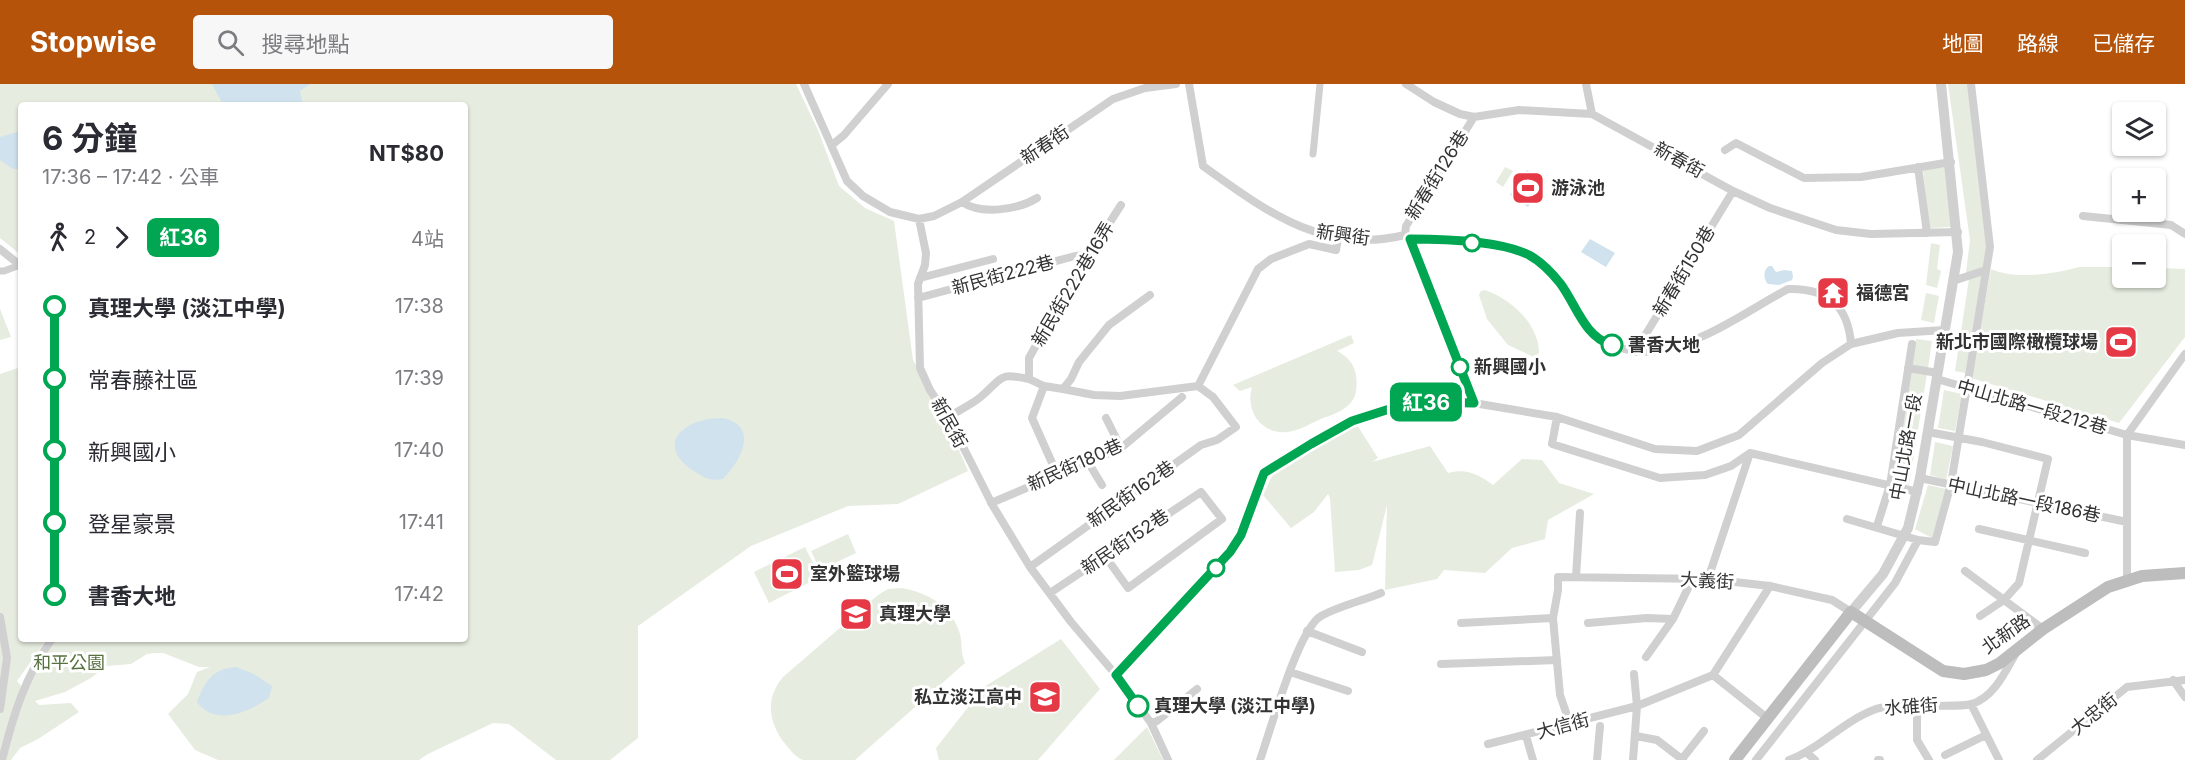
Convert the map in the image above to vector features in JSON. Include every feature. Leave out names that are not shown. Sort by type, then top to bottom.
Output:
[{"type":"main road","name":"北新路","points":[[1851,612],[1943,670],[1964,674],[1986,670],[2000,663],[2043,629],[2108,588],[2127,580],[2185,573]]},
{"type":"main road","name":"中山北路一段","points":[[1736,760],[1851,612]]},
{"type":"street","points":[[804,84],[847,181],[863,196],[890,212],[920,219]]},
{"type":"street","points":[[832,145],[844,135],[888,84]]},
{"type":"street","name":"新春街","points":[[920,219],[934,216],[962,202],[1113,99],[1145,88],[1176,84]]},
{"type":"street","name":"新興街","points":[[1189,84],[1203,166],[1272,214],[1312,232],[1338,238],[1373,240],[1408,237],[1450,239],[1503,247],[1528,255],[1545,267],[1559,282],[1594,335],[1608,344],[1635,352],[1660,351],[1693,341],[1788,289],[1817,291],[1839,308],[1850,328],[1851,344]]},
{"type":"street","points":[[1313,154],[1320,84]]},
{"type":"street","name":"新春街","points":[[1406,84],[1434,102],[1460,114],[1474,117],[1519,110],[1592,114],[1733,191],[1770,208],[1836,230],[1872,234],[1958,232]]},
{"type":"street","points":[[1586,84],[1592,114]]},
{"type":"street","name":"中山北路一段","points":[[1851,612],[1883,574],[1908,528],[1918,492],[1958,252],[1951,162],[1941,84]]},
{"type":"street","points":[[1847,519],[1918,540],[1935,542],[1951,484],[1990,247],[1971,84]]},
{"type":"street","name":"新春街126巷","points":[[1408,237],[1406,226],[1474,117]]},
{"type":"street","points":[[1725,150],[1736,143],[1804,178],[1861,177],[1951,162]]},
{"type":"street","points":[[1918,167],[1927,233]]},
{"type":"street","name":"新春街150巷","points":[[1635,352],[1733,191]]},
{"type":"street","points":[[962,202],[997,209],[1037,198]]},
{"type":"street","name":"新民街222巷16弄","points":[[1029,379],[1029,358],[1088,255],[1121,205]]},
{"type":"street","points":[[2083,216],[2171,225],[2185,234]]},
{"type":"street","name":"新民街","points":[[920,219],[926,253],[918,298],[920,368],[930,390],[948,417],[991,503],[1030,567],[1151,723],[1168,760]]},
{"type":"street","points":[[1408,237],[1474,403]]},
{"type":"street","points":[[948,417],[984,395],[995,381],[1003,376],[1029,379],[1044,386],[1094,395],[1120,396],[1198,386],[1258,268],[1271,259],[1309,244],[1336,250],[1338,238]]},
{"type":"street","points":[[0,249],[18,264]]},
{"type":"street","name":"新民街222巷","points":[[918,298],[1075,256],[1088,255]]},
{"type":"street","points":[[920,278],[993,259]]},
{"type":"street","points":[[0,271],[18,267]]},
{"type":"street","points":[[1953,281],[1986,270]]},
{"type":"street","points":[[1063,389],[1079,362],[1109,325],[1150,295]]},
{"type":"street","points":[[1116,675],[1230,552],[1241,535],[1264,473],[1352,421],[1381,411],[1423,402],[1474,403],[1557,417],[1655,449],[1697,451],[1739,435],[1822,363],[1851,344],[1898,333],[1944,330]]},
{"type":"street","name":"中山北路一段","points":[[1877,526],[1890,485],[1912,344]]},
{"type":"street","points":[[2185,354],[2127,435],[2185,445]]},
{"type":"street","name":"中山北路一段212巷","points":[[1908,368],[1937,376],[1966,388],[2127,435],[2127,580]]},
{"type":"street","points":[[1044,386],[1032,418],[1058,474]]},
{"type":"street","name":"新民街162巷","points":[[1030,567],[1201,445],[1217,440],[1236,427],[1213,397],[1198,386]]},
{"type":"street","name":"新民街180巷","points":[[991,503],[1121,448],[1182,397]]},
{"type":"street","points":[[1557,417],[1552,444],[1660,478],[1704,475],[1731,466],[1750,453],[1918,492]]},
{"type":"street","points":[[1106,418],[1121,448]]},
{"type":"street","points":[[1928,432],[2048,459],[2019,583],[2004,600],[1980,616]]},
{"type":"street","points":[[1708,579],[1750,453]]},
{"type":"street","points":[[1088,462],[1102,485]]},
{"type":"street","name":"中山北路一段186巷","points":[[1920,478],[2127,522]]},
{"type":"street","name":"新民街152巷","points":[[1050,592],[1201,492],[1222,519],[1128,588],[1105,556]]},
{"type":"street","points":[[1576,577],[1580,513]]},
{"type":"street","points":[[1979,529],[2085,553]]},
{"type":"street","points":[[1756,760],[1895,583],[1918,540]]},
{"type":"street","points":[[1965,571],[2043,629]]},
{"type":"street","name":"大義街","points":[[1553,618],[1558,577],[1708,579],[1770,586],[1832,600],[1851,612]]},
{"type":"street","points":[[1646,657],[1673,619],[1692,580]]},
{"type":"street","points":[[1767,718],[1713,675],[1770,586]]},
{"type":"street","points":[[1260,760],[1290,672],[1307,631],[1319,617],[1381,593]]},
{"type":"street","points":[[0,617],[7,658],[0,709]]},
{"type":"street","points":[[1461,623],[1553,618],[1560,695],[1570,724]]},
{"type":"street","points":[[1588,622],[1647,618],[1673,619]]},
{"type":"street","points":[[1307,631],[1362,652]]},
{"type":"street","points":[[2,760],[13,717],[26,682],[50,642]]},
{"type":"street","points":[[1999,760],[1971,704],[1986,697],[2000,680],[2019,647]]},
{"type":"street","points":[[1441,663],[1557,660]]},
{"type":"street","points":[[1290,672],[1348,691]]},
{"type":"street","points":[[1633,760],[1638,706],[1634,674]]},
{"type":"street","name":"大信街","points":[[1488,744],[1638,706],[1713,675]]},
{"type":"street","points":[[2173,680],[2185,697]]},
{"type":"street","name":"大忠街","points":[[2037,760],[2127,687],[2185,680]]},
{"type":"street","points":[[1151,723],[1157,721],[1197,689]]},
{"type":"street","points":[[1917,704],[1917,740],[1929,760]]},
{"type":"street","name":"水碓街","points":[[1789,760],[1808,753],[1844,724],[1877,708],[1917,704],[1971,704]]},
{"type":"street","points":[[1597,760],[1600,726]]},
{"type":"street","points":[[1636,736],[1657,740],[1683,759],[1704,731]]},
{"type":"street","points":[[1945,755],[1986,735]]},
{"type":"street","points":[[1526,736],[1533,760]]},
{"type":"street","points":[[1808,753],[1815,760]]},
{"type":"green space","name":"和平公園","points":[[0,84],[796,84],[818,130],[839,186],[865,208],[894,221],[913,360],[946,420],[968,471],[898,504],[848,506],[751,546],[638,626],[638,738],[610,760],[556,760],[509,724],[493,723],[419,760],[218,760],[195,750],[168,714],[188,694],[197,672],[210,667],[199,667],[163,653],[155,653],[147,654],[131,664],[107,666],[65,692],[35,701],[39,705],[71,703],[79,712],[20,748],[11,760],[0,760],[0,374],[18,368],[18,642],[45,642],[17,681],[26,691],[54,642],[468,642],[468,102],[18,102],[18,253],[0,238]]},
{"type":"green space","points":[[1948,84],[1968,84],[1988,245],[1984,267],[1966,273],[1970,240]]},
{"type":"green space","points":[[1505,167],[1513,171],[1503,187],[1496,182]]},
{"type":"green space","points":[[1946,167],[1951,227],[1929,228],[1923,170]]},
{"type":"green space","points":[[1931,243],[1940,245],[1937,269],[1941,271],[1937,288],[1926,285]]},
{"type":"green space","points":[[2079,267],[2112,267],[2112,288],[2166,288],[2166,268],[2185,269],[2185,337],[2119,423],[1971,378],[1991,269],[2023,275],[2058,272]]},
{"type":"green space","points":[[1982,275],[1965,373],[1955,371],[1969,279]]},
{"type":"green space","points":[[1485,290],[1514,306],[1529,323],[1538,342],[1539,353],[1534,357],[1508,345],[1487,319],[1479,295]]},
{"type":"green space","points":[[1926,293],[1939,296],[1934,323],[1921,320]]},
{"type":"green space","points":[[0,309],[11,337],[0,340]]},
{"type":"green space","points":[[1351,335],[1354,343],[1337,351],[1350,360],[1354,367],[1356,393],[1354,398],[1340,411],[1301,428],[1288,432],[1270,430],[1257,420],[1253,413],[1250,396],[1252,387],[1240,391],[1233,385]]},
{"type":"green space","points":[[1916,339],[1932,341],[1928,368],[1911,365]]},
{"type":"green space","points":[[1911,371],[1927,374],[1909,485],[1893,482]]},
{"type":"green space","points":[[1944,390],[1962,394],[1955,431],[1938,428]]},
{"type":"green space","points":[[1357,425],[1378,458],[1372,462],[1430,446],[1448,473],[1461,471],[1472,473],[1493,485],[1522,459],[1542,460],[1559,483],[1594,494],[1548,520],[1545,539],[1512,548],[1485,573],[1444,570],[1437,579],[1385,590],[1387,505],[1372,565],[1359,570],[1335,572],[1328,494],[1314,512],[1291,528],[1263,495],[1273,474],[1277,471]]},
{"type":"green space","points":[[1935,442],[1953,446],[1946,480],[1930,475]]},
{"type":"green space","points":[[1928,485],[1946,489],[1932,538],[1915,529]]},
{"type":"green space","points":[[848,534],[856,553],[820,570],[811,551]]},
{"type":"green space","name":"室外籃球場","points":[[805,547],[820,577],[769,603],[754,572]]},
{"type":"green space","points":[[902,588],[929,597],[950,614],[959,631],[965,663],[855,760],[801,759],[780,737],[772,719],[771,702],[777,685],[783,677],[878,595],[888,589]]},
{"type":"green space","points":[[1061,639],[1100,689],[1038,760],[939,760],[936,748],[984,687]]},
{"type":"green space","points":[[1147,727],[1163,760],[1114,760]]},
{"type":"water","points":[[212,84],[310,84],[300,91],[302,102],[221,102]]},
{"type":"water","points":[[18,132],[18,169],[13,169],[0,160],[0,137]]},
{"type":"water","name":"游泳池","points":[[1527,170],[1545,182],[1528,207],[1510,195]]},
{"type":"water","name":"游泳池","points":[[1590,239],[1615,253],[1606,267],[1581,252]]},
{"type":"water","points":[[1769,266],[1772,266],[1776,272],[1792,271],[1792,280],[1779,285],[1768,284],[1764,275]]},
{"type":"water","points":[[722,418],[734,422],[741,428],[744,444],[736,463],[723,479],[712,480],[700,475],[684,463],[676,453],[675,444],[678,435],[685,428],[708,419]]},
{"type":"water","points":[[236,667],[254,674],[272,686],[269,698],[252,708],[232,715],[213,714],[204,710],[197,702],[210,677],[221,670]]},
{"type":"bus line","name":"紅36","points":[[1138,706],[1116,675],[1230,552],[1241,535],[1264,473],[1352,421],[1381,411],[1423,402],[1474,403],[1410,239],[1450,239],[1503,247],[1528,255],[1545,267],[1559,282],[1594,335],[1612,345]]},
{"type":"place","name":"游泳池","points":[[1528,188]]},
{"type":"place","name":"福德宮","points":[[1833,293]]},
{"type":"place","name":"新北市國際橄欖球場","points":[[2121,342]]},
{"type":"place","name":"書香大地","points":[[1612,345]]},
{"type":"place","name":"新興國小","points":[[1460,367]]},
{"type":"place","name":"室外籃球場","points":[[787,574]]},
{"type":"place","name":"真理大學","points":[[856,614]]},
{"type":"place","name":"私立淡江高中","points":[[1045,697]]},
{"type":"place","name":"真理大學 (淡江中學)","points":[[1138,706]]}]
